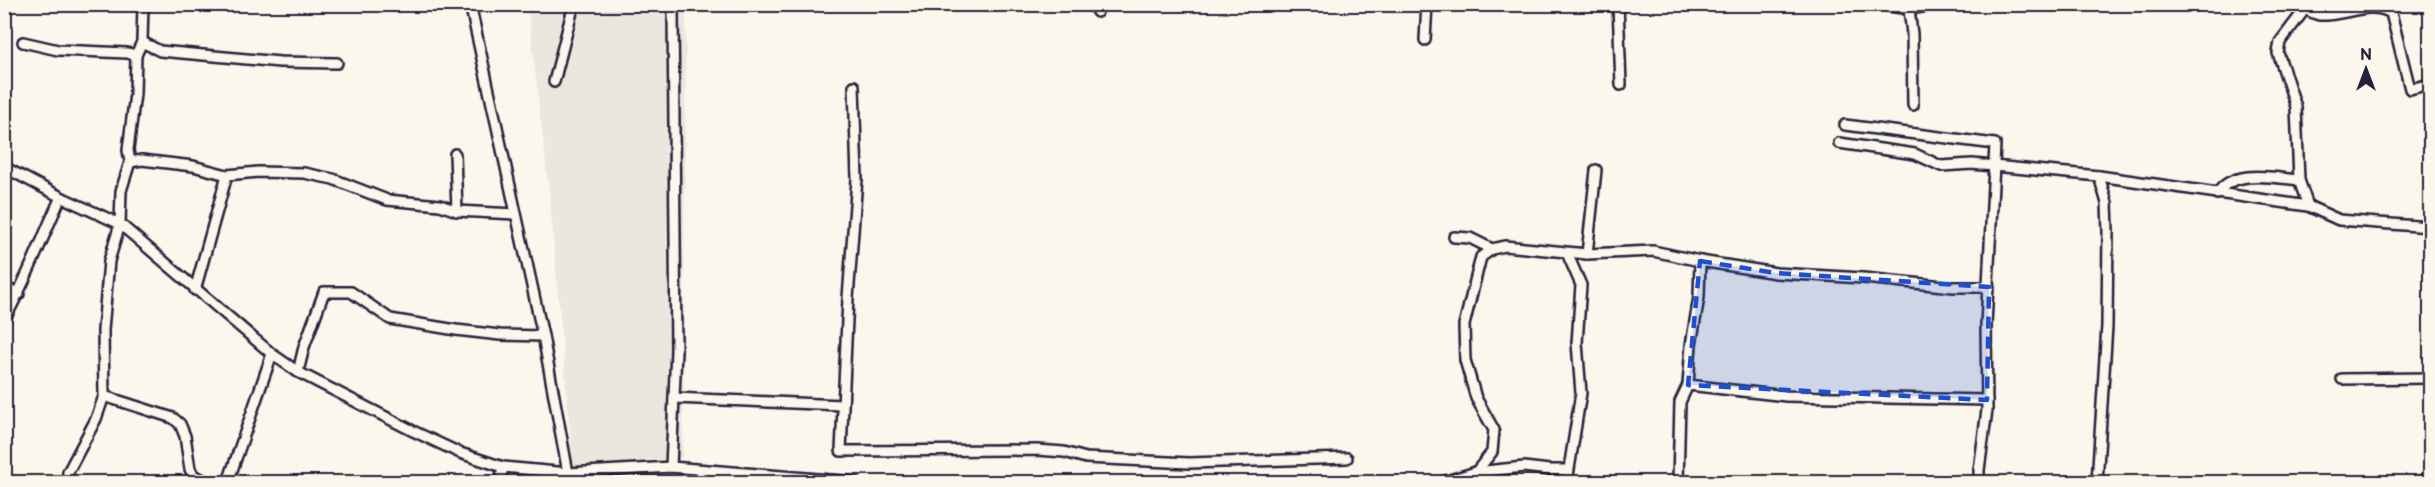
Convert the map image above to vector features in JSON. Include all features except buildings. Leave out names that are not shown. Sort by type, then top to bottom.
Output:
[{"type":"street","points":[[67,483],[68,472],[96,419],[104,396],[103,330],[109,261],[120,224],[122,191],[130,162],[128,150],[135,94],[136,55],[142,42],[143,4]]},
{"type":"street","points":[[470,4],[543,336],[568,472]]},
{"type":"street","points":[[554,82],[574,4]]},
{"type":"street","points":[[671,4],[676,350],[671,467]]},
{"type":"street","points":[[1425,40],[1427,4]]},
{"type":"street","points":[[1618,4],[1621,85]]},
{"type":"street","points":[[1867,4],[1909,9],[1935,5]]},
{"type":"street","points":[[2308,206],[2299,180],[2296,108],[2278,53],[2280,42],[2306,7],[2318,15],[2374,8],[2385,9],[2391,13],[2410,89],[2430,84]]},
{"type":"street","points":[[1909,9],[1912,34],[1913,105]]},
{"type":"street","points":[[23,42],[58,50],[136,55]]},
{"type":"street","points":[[142,42],[160,51],[280,62],[337,63]]},
{"type":"street","points":[[854,86],[856,179],[841,451],[1037,450],[1064,452],[1086,458],[1189,463],[1347,458]]},
{"type":"street","points":[[1845,125],[1995,144],[1986,325],[1987,400],[1979,483]]},
{"type":"street","points":[[1839,143],[1915,154],[1941,166],[1995,166],[2099,176],[2308,206],[2339,220],[2430,227]]},
{"type":"street","points":[[455,154],[458,211]]},
{"type":"street","points":[[130,162],[142,160],[193,166],[227,175],[258,172],[311,174],[333,179],[387,200],[440,205],[458,211],[515,214]]},
{"type":"street","points":[[4,167],[120,224],[195,290],[272,354],[298,372],[460,453],[503,467],[568,472],[671,467],[856,483]]},
{"type":"street","points":[[1587,254],[1596,170]]},
{"type":"street","points":[[195,290],[227,175]]},
{"type":"street","points":[[2097,483],[2107,326],[2108,243],[2107,203],[2099,176]]},
{"type":"street","points":[[2217,194],[2227,183],[2245,177],[2299,180]]},
{"type":"street","points":[[4,320],[19,294],[31,261],[61,197]]},
{"type":"street","points":[[1454,237],[1470,237],[1492,249]]},
{"type":"street","points":[[1476,472],[1492,452],[1494,430],[1476,398],[1465,360],[1464,325],[1481,257],[1492,249],[1505,246],[1587,254],[1653,251],[1776,273],[1863,278],[1954,287],[1989,286]]},
{"type":"street","points":[[1567,253],[1581,285],[1577,343],[1581,393],[1567,483]]},
{"type":"street","points":[[1678,483],[1680,402],[1688,385],[1691,345],[1699,297],[1700,261]]},
{"type":"street","points":[[4,287],[19,294]]},
{"type":"street","points":[[298,372],[304,347],[324,292],[351,292],[390,319],[500,335],[543,336]]},
{"type":"street","points":[[228,483],[272,354]]},
{"type":"street","points":[[2342,379],[2430,378]]},
{"type":"street","points":[[1688,385],[1786,396],[1987,400]]},
{"type":"street","points":[[104,396],[173,418],[180,424],[185,436],[190,469],[193,474],[208,483]]},
{"type":"street","points":[[674,398],[842,405]]},
{"type":"street","points":[[500,483],[503,467]]},
{"type":"street","points":[[1443,483],[1476,472],[1524,467],[1568,470]]},
{"type":"street","points":[[2421,483],[2430,474]]},
{"type":"highlighted area","points":[[1700,261],[1776,273],[1989,287],[1987,400],[1688,385]]},
{"type":"shaded area","points":[[531,4],[686,5],[683,457],[573,468],[550,200],[528,9]]}]
